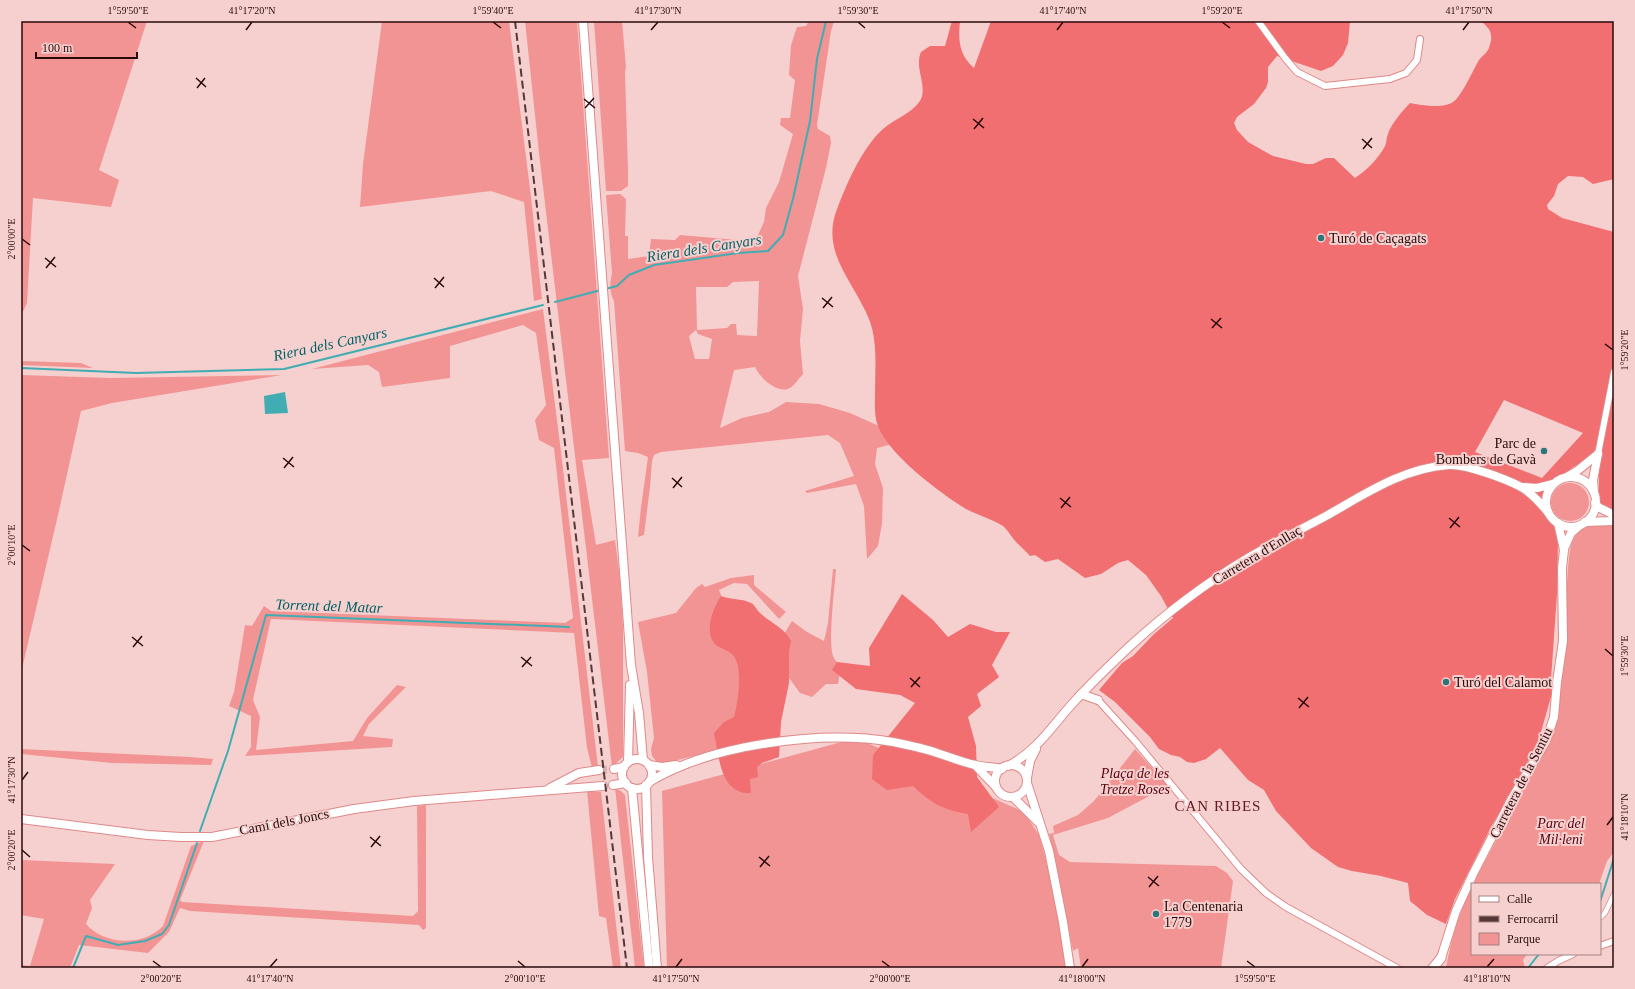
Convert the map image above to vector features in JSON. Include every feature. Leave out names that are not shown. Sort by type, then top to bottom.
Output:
[{"type":"main road","points":[[1433,968],[1441,958]]},
{"type":"main road","points":[[1441,958],[1442,968]]},
{"type":"street","points":[[583,21],[631,665],[646,762],[652,771],[648,784],[648,857],[657,968]]},
{"type":"street","points":[[1258,21],[1297,72],[1325,86],[1390,79],[1406,73],[1417,60],[1420,39]]},
{"type":"street","points":[[1582,524],[1590,517],[1594,510],[1595,499],[1593,480],[1614,372]]},
{"type":"street","points":[[1598,454],[1577,471],[1553,484],[1546,497],[1546,504],[1548,512],[1558,524],[1572,527],[1582,524],[1614,521]]},
{"type":"street","name":"Carretera d'Enllaç","points":[[1005,767],[1025,756],[1039,744],[1081,694],[1130,646],[1198,591],[1247,559],[1388,481],[1423,469],[1451,465],[1467,467],[1522,488],[1537,500],[1548,512]]},
{"type":"street","points":[[1564,478],[1579,479],[1586,482],[1591,488],[1598,507],[1614,515]]},
{"type":"street","name":"Carretera d'Enllaç","points":[[1522,488],[1537,488],[1553,484]]},
{"type":"street","name":"Carretera de la Sentiu","points":[[1558,524],[1564,550]]},
{"type":"street","name":"Carretera de la Sentiu","points":[[1441,958],[1456,911],[1473,874],[1524,776],[1546,741],[1554,718],[1563,641],[1562,568],[1564,550],[1571,533],[1582,524]]},
{"type":"street","points":[[631,665],[626,765],[622,775],[629,786],[649,968]]},
{"type":"street","points":[[1091,684],[1098,700],[1241,870],[1266,893],[1286,907],[1397,968]]},
{"type":"street","points":[[1081,694],[1098,700]]},
{"type":"street","points":[[614,769],[626,765],[635,759],[662,767],[691,762],[761,744],[821,738],[856,738],[893,742],[934,752],[974,765],[1005,767],[1017,766],[1022,769],[1027,780],[1051,860],[1070,968]]},
{"type":"street","name":"Carretera d'Enllaç","points":[[1027,780],[1030,761],[1039,744]]},
{"type":"street","points":[[613,786],[629,786],[639,788],[648,784],[664,773],[691,762]]},
{"type":"street","points":[[974,765],[1004,795],[1014,797],[1039,823]]},
{"type":"street","points":[[996,787],[996,777],[1005,767]]},
{"type":"street","name":"Camí dels Joncs","points":[[548,789],[579,773],[599,770]]},
{"type":"street","points":[[566,789],[579,773]]},
{"type":"street","points":[[1014,797],[1023,792],[1027,780]]},
{"type":"street","name":"Camí dels Joncs","points":[[21,819],[148,835],[212,837],[361,808],[414,801],[548,789],[603,786]]},
{"type":"street","points":[[1601,917],[1605,913],[1614,894]]},
{"type":"street","points":[[1601,946],[1614,941]]},
{"type":"street","points":[[1558,961],[1561,955]]},
{"type":"street","points":[[1547,968],[1571,955]]},
{"type":"green space","points":[[21,21],[147,21],[99,170],[119,180],[111,207],[33,198],[27,303],[21,316]]},
{"type":"green space","points":[[382,21],[509,21],[542,299],[534,301],[524,202],[491,191],[360,207],[363,164]]},
{"type":"green space","points":[[525,21],[577,21],[609,458],[582,460],[596,545],[615,540],[620,579],[623,627],[623,757],[612,767],[539,153]]},
{"type":"green space","points":[[594,21],[622,21],[626,67],[628,186],[621,191],[606,191]]},
{"type":"green space","points":[[809,21],[834,21],[831,31],[817,125],[818,129],[830,136],[831,143],[798,276],[803,309],[800,341],[803,374],[792,387],[785,390],[770,384],[760,375],[755,367],[734,370],[720,428],[742,418],[769,412],[786,402],[819,404],[850,413],[890,431],[896,443],[877,448],[875,464],[883,488],[882,523],[878,546],[867,559],[864,506],[856,484],[807,493],[805,491],[854,476],[840,443],[828,435],[661,452],[654,455],[652,461],[644,535],[638,537],[648,457],[638,453],[625,451],[614,301],[610,287],[612,273],[606,195],[620,194],[626,199],[625,236],[628,236],[628,259],[649,256],[651,239],[675,240],[680,235],[749,241],[758,235],[764,222],[766,208],[779,182],[793,134],[780,125],[781,118],[790,118],[795,80],[789,75],[791,45],[797,27],[806,26]],"holes":[[[759,281],[757,336],[737,335],[736,324],[731,324],[727,328],[697,330],[696,287],[727,287],[733,282]],[[696,330],[698,334],[712,339],[709,359],[695,359],[689,336]]]},
{"type":"green space","points":[[543,309],[598,767],[592,768],[587,748],[574,633],[271,619],[253,700],[260,717],[256,750],[353,741],[367,718],[397,685],[406,687],[369,724],[363,736],[393,739],[392,747],[245,756],[251,747],[251,716],[229,706],[234,692],[245,625],[252,626],[264,606],[271,611],[565,623],[573,618],[554,448],[539,440],[535,420],[546,405],[536,333],[523,325],[450,346],[450,378],[382,387],[379,372],[368,365],[312,369]]},
{"type":"green space","points":[[21,361],[81,363],[93,368],[21,365]]},
{"type":"green space","points":[[21,375],[111,378],[282,375],[112,403],[81,411],[21,673]]},
{"type":"green space","points":[[1570,483],[1580,486],[1586,492],[1589,502],[1586,512],[1580,518],[1570,521],[1560,518],[1554,512],[1551,502],[1554,492],[1560,486]]},
{"type":"green space","name":"Parc del Mil·leni","points":[[1614,523],[1614,852],[1607,861],[1599,883],[1474,883],[1552,736],[1559,711],[1569,555],[1572,543],[1578,533],[1589,526]]},
{"type":"green space","points":[[833,569],[836,569],[831,641],[834,658],[841,665],[838,684],[826,684],[812,697],[800,693],[787,675],[784,634],[792,621],[807,632],[824,641],[828,623]]},
{"type":"green space","points":[[754,575],[754,585],[786,612],[779,619],[747,584],[734,583],[719,590],[723,600],[741,679],[740,702],[721,749],[666,763],[657,762],[652,756],[651,749],[654,738],[647,672],[638,622],[676,613],[696,588],[702,584],[705,587],[731,578]]},
{"type":"green space","points":[[856,738],[1024,812],[1039,835],[1053,885],[1067,968],[667,968],[662,791]]},
{"type":"green space","points":[[21,749],[213,759],[211,765],[112,763],[21,754]]},
{"type":"green space","name":"La Centenaria 1779","points":[[1135,749],[1168,786],[1108,818],[1053,835],[1059,855],[1070,862],[1216,866],[1227,873],[1233,881],[1221,968],[1081,968],[1078,948],[1073,951],[1055,857],[1049,834],[1054,833],[1053,826],[1078,815],[1094,801]]},
{"type":"green space","points":[[615,788],[625,795],[644,968],[635,968]]},
{"type":"green space","points":[[587,791],[601,792],[621,968],[613,968],[606,918],[599,916]]},
{"type":"green space","points":[[426,805],[426,928],[423,930],[419,925],[190,911],[180,908],[169,932],[148,953],[79,945],[70,968],[21,968],[21,965],[30,966],[44,919],[21,915],[21,860],[115,864],[90,900],[92,908],[86,924],[103,936],[124,941],[145,938],[155,933],[163,926],[191,846],[204,841],[180,900],[182,902],[413,916],[418,911],[417,806]]},
{"type":"green space","points":[[1471,889],[1471,955],[1526,955],[1523,960],[1525,968],[1446,968],[1450,947],[1463,906]]},
{"type":"shaded area","points":[[952,21],[960,21],[959,35],[962,52],[974,68],[991,21],[1350,21],[1348,43],[1343,55],[1333,66],[1321,71],[1277,56],[1268,67],[1268,82],[1266,88],[1254,104],[1237,117],[1234,123],[1237,130],[1248,142],[1273,156],[1306,164],[1313,164],[1326,158],[1334,158],[1355,178],[1376,160],[1385,146],[1387,136],[1392,126],[1410,103],[1438,106],[1449,104],[1456,99],[1464,89],[1479,60],[1489,48],[1491,34],[1488,27],[1481,21],[1614,21],[1614,179],[1593,184],[1583,177],[1568,176],[1558,184],[1554,196],[1547,205],[1548,209],[1562,218],[1614,232],[1614,510],[1599,503],[1601,450],[1572,468],[1538,503],[1554,525],[1558,540],[1557,594],[1551,679],[1552,693],[1539,739],[1515,787],[1492,825],[1455,899],[1446,924],[1427,915],[1410,901],[1408,883],[1338,867],[1311,848],[1276,811],[1264,790],[1248,780],[1220,748],[1206,759],[1194,763],[1187,762],[1180,757],[1171,755],[1159,749],[1150,737],[1115,702],[1099,690],[1122,663],[1133,656],[1154,634],[1173,618],[1161,596],[1146,575],[1128,560],[1118,563],[1101,574],[1085,578],[1058,559],[1045,562],[1035,555],[1030,556],[1003,526],[966,509],[916,472],[893,449],[884,437],[878,426],[875,414],[875,346],[872,328],[863,306],[842,269],[833,243],[832,230],[835,215],[843,193],[854,169],[868,146],[883,129],[907,113],[920,101],[923,91],[919,66],[921,52],[930,46],[945,46]],"holes":[[[1504,400],[1583,433],[1542,478],[1475,452]]]},
{"type":"shaded area","points":[[902,594],[933,620],[948,637],[970,624],[996,632],[1010,632],[992,665],[999,677],[977,694],[981,706],[968,717],[976,746],[977,777],[999,807],[971,832],[968,814],[938,805],[913,786],[887,790],[872,779],[873,755],[915,703],[900,695],[856,689],[832,670],[837,662],[870,666],[869,648]]},
{"type":"shaded area","points":[[721,596],[744,600],[752,604],[763,616],[785,632],[791,641],[789,651],[789,683],[781,722],[779,757],[762,763],[757,767],[758,777],[750,779],[751,793],[741,792],[733,788],[727,781],[720,763],[714,733],[724,722],[734,717],[739,684],[736,659],[732,654],[716,645],[710,634],[712,614]]},
{"type":"water","points":[[285,392],[288,413],[265,414],[264,396]]},
{"type":"waterway","name":"Riera dels Canyars","points":[[605,289],[617,286],[629,275],[654,265],[738,253],[768,251],[783,235],[793,199],[810,121],[817,59],[826,21]]},
{"type":"waterway","name":"Riera dels Canyars","points":[[555,302],[601,290]]},
{"type":"waterway","name":"Riera dels Canyars","points":[[21,368],[136,373],[284,369],[543,305]]},
{"type":"waterway","name":"Torrent del Matar","points":[[200,831],[228,751],[266,615],[569,627]]},
{"type":"waterway","points":[[73,968],[86,936],[118,945],[145,941],[162,934],[169,925],[197,843]]},
{"type":"waterway","points":[[1601,899],[1614,858]]},
{"type":"waterway","points":[[1528,968],[1538,955]]},
{"type":"tunnel","points":[[599,770],[614,769]]},
{"type":"railway","points":[[515,21],[627,968]]},
{"type":"place","name":"Turó de Caçagats","points":[[1321,238]]},
{"type":"place","name":"Parc de Bombers de Gavà","points":[[1544,451]]},
{"type":"place","name":"Turó del Calamot","points":[[1446,682]]},
{"type":"place","name":"La Centenaria 1779","points":[[1156,914]]},
{"type":"district","name":"CAN RIBES","points":[[1218,806]]},
{"type":"park label","name":"Plaça de les Tretze Roses","points":[[1135,782]]}]
